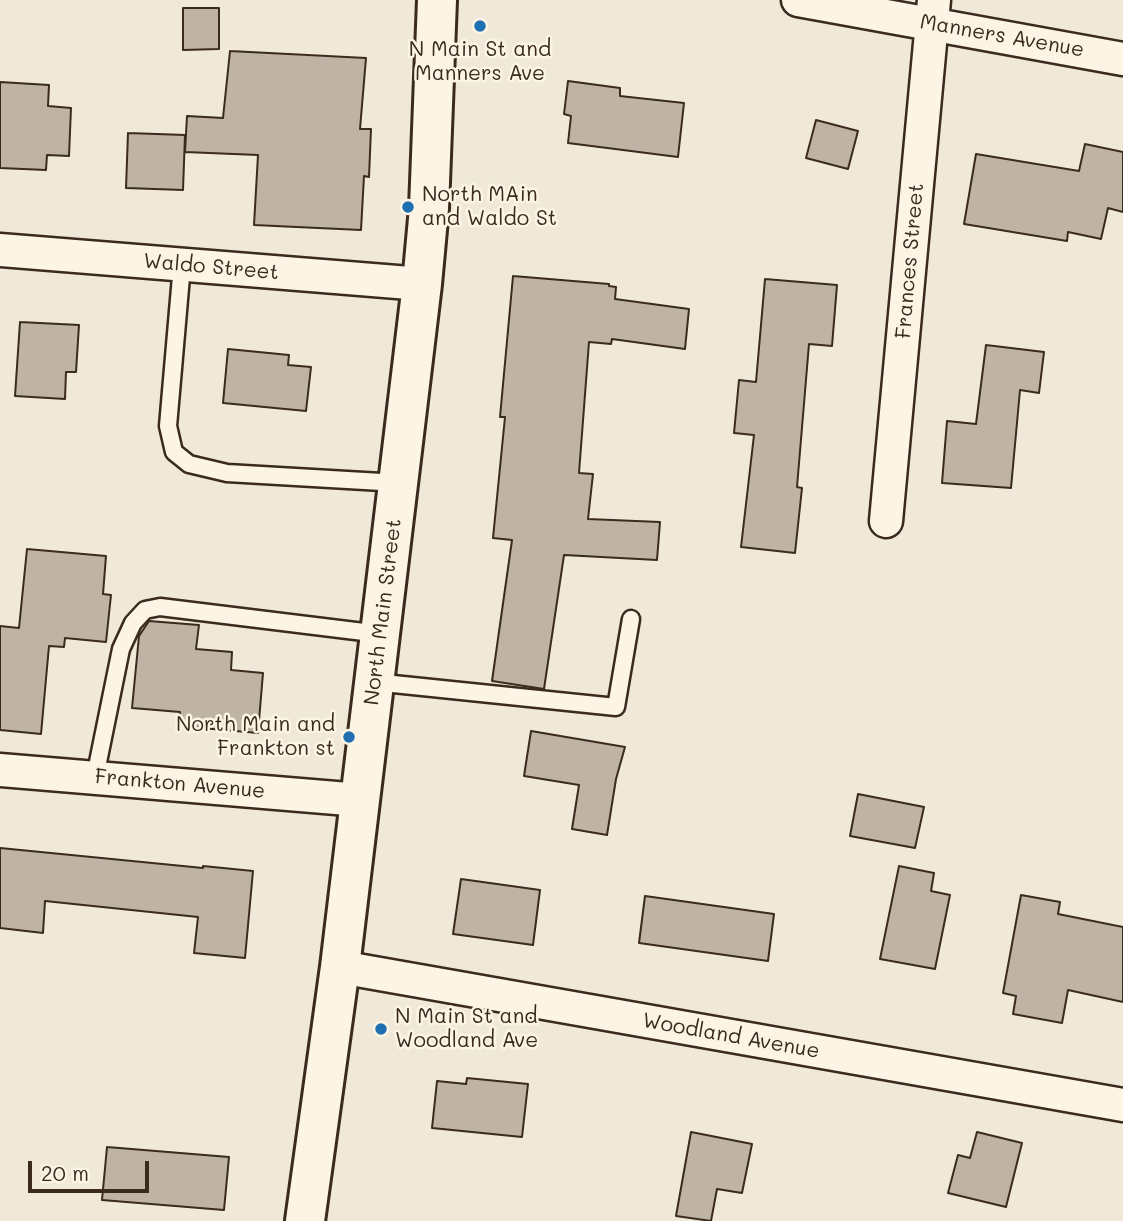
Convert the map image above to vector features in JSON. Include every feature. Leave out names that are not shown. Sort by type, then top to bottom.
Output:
[{"type":"main road","name":"North Main Street","points":[[304,1221],[340,967],[422,284],[431,181],[437,0]]},
{"type":"street","name":"Manners Avenue","points":[[798,0],[933,11],[1123,59]]},
{"type":"street","name":"Frances Street","points":[[886,521],[933,11]]},
{"type":"street","name":"Waldo Street","points":[[0,250],[422,284]]},
{"type":"street","name":"Frankton Avenue","points":[[0,770],[360,800]]},
{"type":"street","name":"Woodland Avenue","points":[[340,967],[1123,1105]]},
{"type":"lane","points":[[181,265],[168,426],[174,452],[189,464],[227,472],[399,483]]},
{"type":"lane","points":[[95,777],[121,649],[133,623],[145,610],[160,607],[380,634]]},
{"type":"lane","points":[[374,682],[617,707],[631,619]]},
{"type":"building","points":[[183,8],[219,8],[219,49],[183,50]]},
{"type":"building","points":[[230,51],[366,58],[360,129],[371,129],[369,177],[364,176],[361,230],[254,225],[258,155],[185,152],[187,116],[223,118]]},
{"type":"building","points":[[568,81],[620,88],[620,96],[684,103],[678,157],[568,143],[571,116],[564,114]]},
{"type":"building","points":[[0,82],[49,85],[48,106],[71,108],[69,156],[47,155],[46,170],[0,168]]},
{"type":"building","points":[[816,120],[858,131],[848,169],[806,158]]},
{"type":"building","points":[[128,133],[185,135],[183,190],[126,188]]},
{"type":"building","points":[[1085,144],[1123,152],[1123,212],[1108,208],[1101,239],[1068,232],[1067,241],[964,224],[976,154],[1079,171]]},
{"type":"building","points":[[513,276],[609,284],[616,287],[615,299],[689,309],[685,349],[612,339],[611,344],[589,342],[579,473],[593,474],[588,519],[660,522],[657,560],[564,555],[544,689],[492,681],[512,540],[493,538],[505,417],[500,417]]},
{"type":"building","points":[[765,279],[837,285],[832,346],[809,344],[797,487],[802,488],[795,553],[741,547],[754,435],[734,433],[739,380],[756,382]]},
{"type":"building","points":[[20,322],[79,325],[76,372],[66,372],[65,399],[15,396]]},
{"type":"building","points":[[986,345],[1044,352],[1039,393],[1020,390],[1011,488],[942,483],[947,421],[976,424]]},
{"type":"building","points":[[228,349],[289,355],[288,365],[311,367],[306,411],[223,403]]},
{"type":"building","points":[[27,549],[106,556],[103,594],[111,595],[106,642],[65,638],[64,647],[49,646],[41,734],[0,730],[0,626],[19,628]]},
{"type":"building","points":[[149,621],[199,625],[196,649],[232,652],[231,670],[263,673],[258,733],[179,726],[180,712],[132,708],[139,636]]},
{"type":"building","points":[[531,731],[625,747],[616,779],[607,835],[572,829],[579,785],[524,776]]},
{"type":"building","points":[[858,794],[924,807],[915,848],[850,836]]},
{"type":"building","points":[[0,848],[253,871],[245,958],[194,953],[198,917],[45,901],[43,933],[0,928]]},
{"type":"building","points":[[899,866],[934,873],[931,891],[950,895],[935,969],[880,959]]},
{"type":"building","points":[[461,879],[540,890],[533,945],[453,934]]},
{"type":"building","points":[[1021,895],[1060,902],[1058,914],[1123,927],[1123,1002],[1068,990],[1062,1023],[1013,1014],[1016,996],[1003,993]]},
{"type":"building","points":[[645,896],[774,914],[768,961],[639,943]]},
{"type":"building","points":[[467,1078],[528,1084],[522,1137],[432,1128],[437,1081],[466,1084]]},
{"type":"building","points":[[691,1132],[752,1144],[742,1193],[717,1189],[711,1221],[676,1216]]},
{"type":"building","points":[[977,1132],[1022,1143],[1006,1207],[948,1193],[958,1155],[970,1158]]},
{"type":"building","points":[[107,1147],[229,1157],[224,1210],[102,1200]]},
{"type":"place","name":"N Main St and Manners Ave","points":[[480,26]]},
{"type":"place","name":"North MAin and Waldo St","points":[[408,207]]},
{"type":"place","name":"North Main and Frankton st","points":[[349,737]]},
{"type":"place","name":"N Main St and Woodland Ave","points":[[381,1029]]}]
